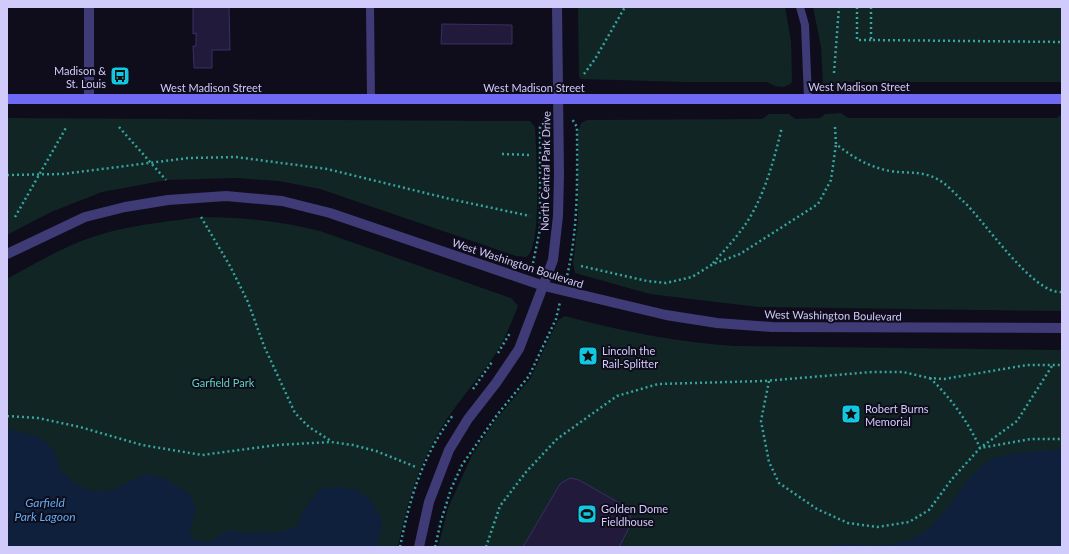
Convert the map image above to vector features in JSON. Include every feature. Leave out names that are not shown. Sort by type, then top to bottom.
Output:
[{"type":"main road","name":"West Madison Street","points":[[7,99],[1062,99]]},
{"type":"street","points":[[89,7],[89,99]]},
{"type":"street","name":"North Central Park Drive","points":[[419,547],[429,502],[449,450],[468,419],[496,383],[519,349],[553,260],[558,216],[557,7]]},
{"type":"street","name":"West Washington Boulevard","points":[[7,254],[86,217],[125,207],[168,200],[226,196],[282,201],[330,213],[544,286],[666,315],[717,323],[772,327],[1062,328]]},
{"type":"lane","points":[[370,7],[371,99]]},
{"type":"lane","points":[[800,7],[805,26],[808,98]]},
{"type":"path","points":[[584,74],[595,60],[625,7]]},
{"type":"path","points":[[834,74],[839,7]]},
{"type":"path","points":[[857,7],[857,40],[1062,42]]},
{"type":"path","points":[[871,7],[871,40]]},
{"type":"path","points":[[570,267],[576,233],[577,207],[577,127],[575,124]]},
{"type":"path","points":[[534,259],[540,229],[541,125]]},
{"type":"path","points":[[15,217],[68,126]]},
{"type":"path","points":[[119,126],[166,180]]},
{"type":"path","points":[[713,264],[746,223],[758,200],[775,159],[782,127]]},
{"type":"path","points":[[581,266],[647,281],[666,283],[692,277],[713,264],[740,254],[818,204],[832,180],[836,144],[836,127]]},
{"type":"path","points":[[836,144],[852,157],[876,167],[891,171],[920,172],[939,180],[966,204],[1019,265],[1043,286],[1057,292],[1062,292]]},
{"type":"path","points":[[502,154],[530,155]]},
{"type":"path","points":[[7,175],[88,171],[188,158],[236,158],[327,169],[450,199],[530,216]]},
{"type":"path","points":[[201,217],[230,266],[248,302],[264,346],[295,413],[331,442]]},
{"type":"path","points":[[435,547],[449,496],[462,465],[496,415],[523,385],[536,362],[557,315]]},
{"type":"path","points":[[486,547],[500,506],[526,472],[557,439],[617,396],[658,384],[769,381],[872,372],[903,372],[929,378],[944,379],[1027,365],[1062,365]]},
{"type":"path","points":[[769,381],[761,421],[769,462],[779,483],[817,509],[848,523],[877,526],[909,522],[929,510],[952,479],[980,448],[1017,421],[1053,365]]},
{"type":"path","points":[[929,378],[938,386],[959,412],[974,435],[980,448]]},
{"type":"path","points":[[7,416],[38,418],[80,427],[164,449],[202,455],[284,445],[331,442],[353,445],[416,467]]},
{"type":"path","points":[[980,448],[1031,439],[1062,439]]},
{"type":"green space","points":[[578,7],[785,7],[791,41],[792,82],[789,85],[780,87],[767,82],[683,82],[581,79],[579,77]]},
{"type":"green space","points":[[813,7],[1062,7],[1062,83],[844,82],[831,87],[823,84],[821,47]]},
{"type":"green space","points":[[841,113],[848,118],[1057,118],[1062,114],[1062,311],[758,307],[650,294],[575,273],[573,264],[578,220],[578,132],[581,123],[587,120],[762,119],[769,114],[789,114],[795,119],[820,118],[825,114]]},
{"type":"green space","points":[[7,118],[530,121],[535,127],[537,218],[535,236],[531,250],[526,257],[516,256],[320,189],[279,181],[236,178],[167,180],[102,192],[51,212],[7,235]]},
{"type":"green space","name":"Garfield Park","points":[[201,217],[261,220],[320,231],[511,298],[518,306],[498,350],[448,417],[426,456],[414,485],[405,515],[398,547],[7,547],[7,279],[58,251],[99,235],[135,226]]},
{"type":"green space","points":[[565,316],[649,335],[691,342],[734,346],[1062,350],[1062,547],[438,547],[448,508],[472,455],[497,418],[530,379],[558,320]]},
{"type":"water","name":"Garfield Park Lagoon","points":[[7,429],[36,436],[47,443],[54,452],[61,471],[74,483],[91,491],[114,490],[134,479],[148,474],[164,478],[190,494],[196,509],[190,530],[193,539],[209,542],[223,533],[233,530],[242,533],[283,532],[298,525],[303,511],[321,488],[339,487],[357,490],[372,501],[382,521],[378,547],[7,547]]},
{"type":"water","points":[[1062,449],[1062,547],[829,547],[841,544],[881,545],[901,542],[913,538],[925,531],[936,521],[972,475],[995,458],[1017,453]]},
{"type":"building","points":[[193,7],[229,7],[230,50],[212,50],[212,68],[194,68],[193,46],[196,46],[196,33],[193,34]]},
{"type":"building","points":[[442,24],[512,25],[512,44],[441,44]]},
{"type":"building","name":"Golden Dome Fieldhouse","points":[[570,478],[579,480],[628,508],[630,512],[631,524],[619,547],[523,547],[560,484]]},
{"type":"place","name":"Madison & St. Louis","points":[[120,76]]},
{"type":"place","name":"Lincoln the Rail-Splitter","points":[[588,356]]},
{"type":"place","name":"Robert Burns Memorial","points":[[851,414]]},
{"type":"place","name":"Golden Dome Fieldhouse","points":[[587,514]]}]
